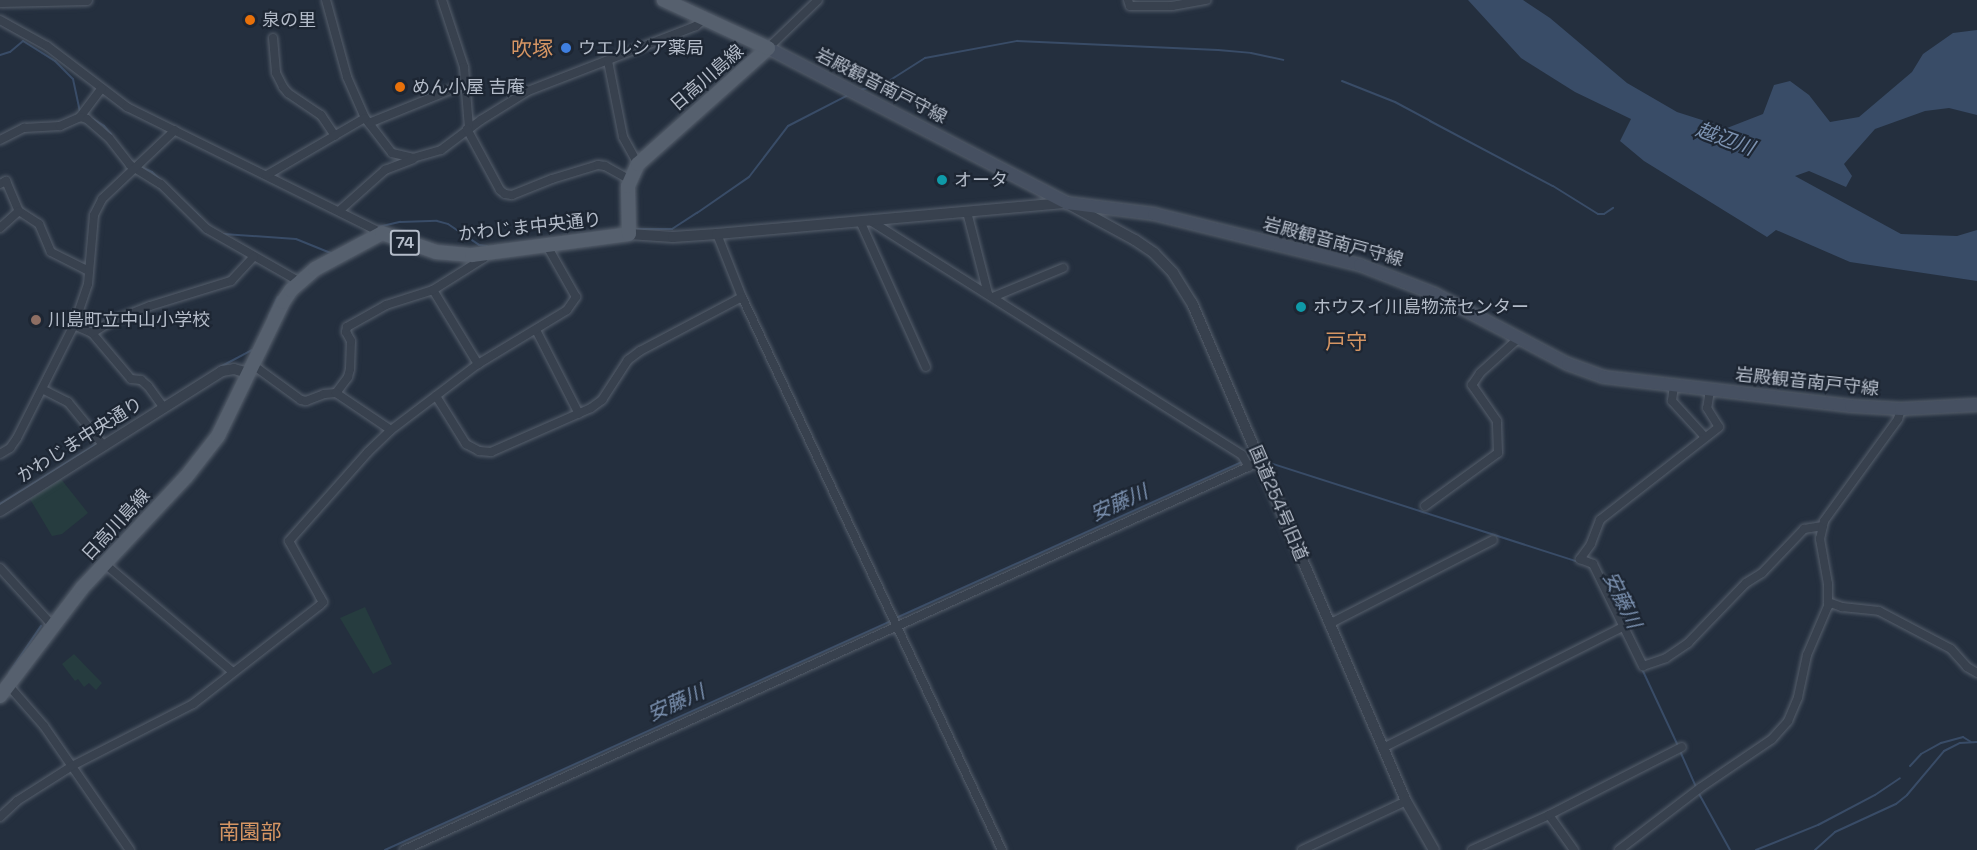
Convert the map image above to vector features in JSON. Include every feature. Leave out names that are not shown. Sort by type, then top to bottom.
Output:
[{"type":"main road","name":"日高川島線","points":[[629,234],[630,180],[638,164],[768,48],[661,0]]},
{"type":"main road","name":"岩殿観音南戸守線","points":[[768,48],[1067,203],[1154,214],[1360,265],[1436,294],[1568,364],[1604,377],[1901,409],[1977,405]]},
{"type":"main road","name":"かわじま中央通り","points":[[382,233],[436,252],[487,253],[629,234]]},
{"type":"main road","name":"74","points":[[251,369],[283,302],[300,282],[315,269],[382,233]]},
{"type":"main road","name":"日高川島線","points":[[5,691],[52,625],[186,477],[218,436],[251,369]]},
{"type":"street","points":[[0,2],[87,0]]},
{"type":"street","points":[[326,0],[347,77],[367,121],[392,153],[413,158]]},
{"type":"street","points":[[441,0],[464,67],[468,129],[500,190],[512,195],[552,179],[598,165],[605,166],[630,180]]},
{"type":"street","points":[[768,48],[818,0]]},
{"type":"street","points":[[1128,0],[1130,6],[1172,6],[1206,0]]},
{"type":"street","points":[[339,211],[366,184],[388,169],[413,158],[441,150],[468,129],[528,91],[608,62],[696,26],[705,18]]},
{"type":"street","points":[[0,20],[47,46],[127,107],[382,233]]},
{"type":"street","points":[[273,38],[276,73],[283,87],[288,93],[321,115],[335,136]]},
{"type":"street","points":[[608,62],[623,137],[638,164]]},
{"type":"street","points":[[267,175],[335,136],[367,121],[465,84]]},
{"type":"street","points":[[0,140],[24,128],[60,126],[81,117],[102,88]]},
{"type":"street","points":[[81,117],[104,133],[134,168],[161,184],[207,229],[300,282]]},
{"type":"street","points":[[0,454],[10,448],[17,438],[74,325],[85,298],[94,215],[108,192],[175,130]]},
{"type":"street","points":[[388,169],[392,153]]},
{"type":"street","points":[[0,184],[6,181],[20,211],[39,224],[51,252],[89,271]]},
{"type":"street","name":"かわじま中央通り","points":[[629,234],[673,237],[717,234],[1067,203]]},
{"type":"street","name":"国道254号旧道","points":[[1067,203],[1135,240],[1173,273],[1192,303],[1406,801],[1434,850]]},
{"type":"street","points":[[0,228],[20,211]]},
{"type":"street","points":[[967,212],[990,296]]},
{"type":"street","points":[[865,221],[990,296],[1242,455],[1249,467]]},
{"type":"street","points":[[865,221],[926,368]]},
{"type":"street","points":[[717,234],[742,297],[1002,850]]},
{"type":"street","points":[[0,817],[17,801],[72,766],[193,704],[323,602],[289,541],[368,452],[391,430],[478,364],[567,310],[576,297],[546,244]]},
{"type":"street","points":[[336,393],[348,378],[350,369],[351,341],[346,332],[347,327],[386,305],[433,290],[484,258],[487,253]]},
{"type":"street","points":[[92,333],[110,322],[150,306],[231,281],[253,257]]},
{"type":"street","points":[[990,296],[1063,268]]},
{"type":"street","points":[[433,290],[478,364]]},
{"type":"street","points":[[436,396],[466,444],[479,451],[490,452],[579,414],[602,400],[628,360],[640,351],[742,297]]},
{"type":"street","points":[[74,325],[92,333],[130,379],[141,380],[164,408]]},
{"type":"street","points":[[536,330],[579,414]]},
{"type":"street","points":[[1425,506],[1498,453],[1497,421],[1472,385],[1480,373],[1519,338]]},
{"type":"street","points":[[251,369],[301,400],[306,401],[324,394],[336,393],[391,430]]},
{"type":"street","name":"かわじま中央通り","points":[[0,511],[222,371],[251,369]]},
{"type":"street","points":[[1674,386],[1672,401],[1705,437]]},
{"type":"street","points":[[42,389],[68,402],[104,446]]},
{"type":"street","points":[[1710,390],[1707,408],[1719,427],[1600,520],[1591,544],[1580,559],[1593,564],[1643,666],[1666,658],[1688,643],[1746,583],[1762,573],[1804,529],[1823,526]]},
{"type":"street","points":[[1619,850],[1703,786],[1773,739],[1783,727],[1798,697],[1807,655],[1826,615],[1828,584],[1820,539],[1823,526],[1898,419],[1901,409]]},
{"type":"street","points":[[404,850],[1261,461]]},
{"type":"street","points":[[1329,624],[1493,540]]},
{"type":"street","points":[[105,564],[233,672]]},
{"type":"street","points":[[0,568],[52,625]]},
{"type":"street","points":[[1828,602],[1842,607],[1879,611],[1951,649],[1967,667],[1977,673]]},
{"type":"street","points":[[1383,748],[1623,626]]},
{"type":"street","points":[[5,691],[44,726],[130,850]]},
{"type":"street","points":[[1472,850],[1549,815],[1682,747]]},
{"type":"street","points":[[1302,850],[1406,801]]},
{"type":"street","points":[[1549,815],[1574,850]]},
{"type":"green space","points":[[61,479],[88,513],[62,534],[52,536],[30,499]]},
{"type":"green space","points":[[365,607],[392,664],[373,674],[340,618]]},
{"type":"green space","points":[[74,654],[102,683],[96,690],[89,683],[84,687],[78,679],[75,681],[62,664]]},
{"type":"water","name":"越辺川","points":[[1468,0],[1523,0],[1550,18],[1627,83],[1677,112],[1727,128],[1763,114],[1774,85],[1790,81],[1809,95],[1830,122],[1859,117],[1912,72],[1923,54],[1953,33],[1977,30],[1977,115],[1949,108],[1925,111],[1875,129],[1844,164],[1852,176],[1846,187],[1809,171],[1795,176],[1901,234],[1957,236],[1977,230],[1977,281],[1850,262],[1776,230],[1767,237],[1644,161],[1620,141],[1631,119],[1575,92],[1521,58]]},
{"type":"waterway","points":[[0,55],[10,52],[23,41],[55,61],[73,79],[80,112]]},
{"type":"waterway","points":[[859,90],[884,84],[925,58],[1017,41],[1218,50],[1251,53],[1283,60]]},
{"type":"waterway","points":[[1342,81],[1395,102],[1553,186],[1598,214],[1604,214],[1613,208]]},
{"type":"waterway","points":[[633,229],[672,229],[749,177],[788,126],[848,95]]},
{"type":"waterway","points":[[93,119],[111,134]]},
{"type":"waterway","points":[[141,167],[152,172],[200,217]]},
{"type":"waterway","points":[[378,227],[400,222],[437,221],[448,224],[479,245],[487,246]]},
{"type":"waterway","points":[[223,234],[296,239],[331,253]]},
{"type":"waterway","points":[[269,316],[278,297]]},
{"type":"waterway","points":[[220,367],[252,350]]},
{"type":"waterway","points":[[0,504],[98,443]]},
{"type":"waterway","name":"安藤川","points":[[896,618],[1244,461]]},
{"type":"waterway","name":"安藤川","points":[[1264,461],[1578,562]]},
{"type":"waterway","name":"安藤川","points":[[385,850],[891,621]]},
{"type":"waterway","points":[[9,673],[41,626]]},
{"type":"waterway","name":"安藤川","points":[[1642,669],[1678,746]]},
{"type":"waterway","points":[[1910,766],[1921,754],[1941,743],[1963,737],[1971,742]]},
{"type":"waterway","points":[[1815,850],[1835,832],[1896,804],[1907,795],[1944,751],[1960,743],[1977,742]]},
{"type":"waterway","name":"安藤川","points":[[1680,751],[1696,787]]},
{"type":"waterway","points":[[1756,850],[1818,825],[1875,795],[1900,778]]},
{"type":"waterway","name":"安藤川","points":[[1698,792],[1730,850]]},
{"type":"place","name":"泉の里","points":[[250,20]]},
{"type":"place","name":"ウエルシア薬局","points":[[566,48]]},
{"type":"place","name":"めん小屋 吉庵","points":[[400,87]]},
{"type":"place","name":"オータ","points":[[942,180]]},
{"type":"place","name":"ホウスイ川島物流センター","points":[[1301,307]]},
{"type":"place","name":"川島町立中山小学校","points":[[36,320]]},
{"type":"district","name":"吹塚","points":[[532,49]]},
{"type":"district","name":"戸守","points":[[1346,342]]},
{"type":"district","name":"南園部","points":[[250,832]]}]
